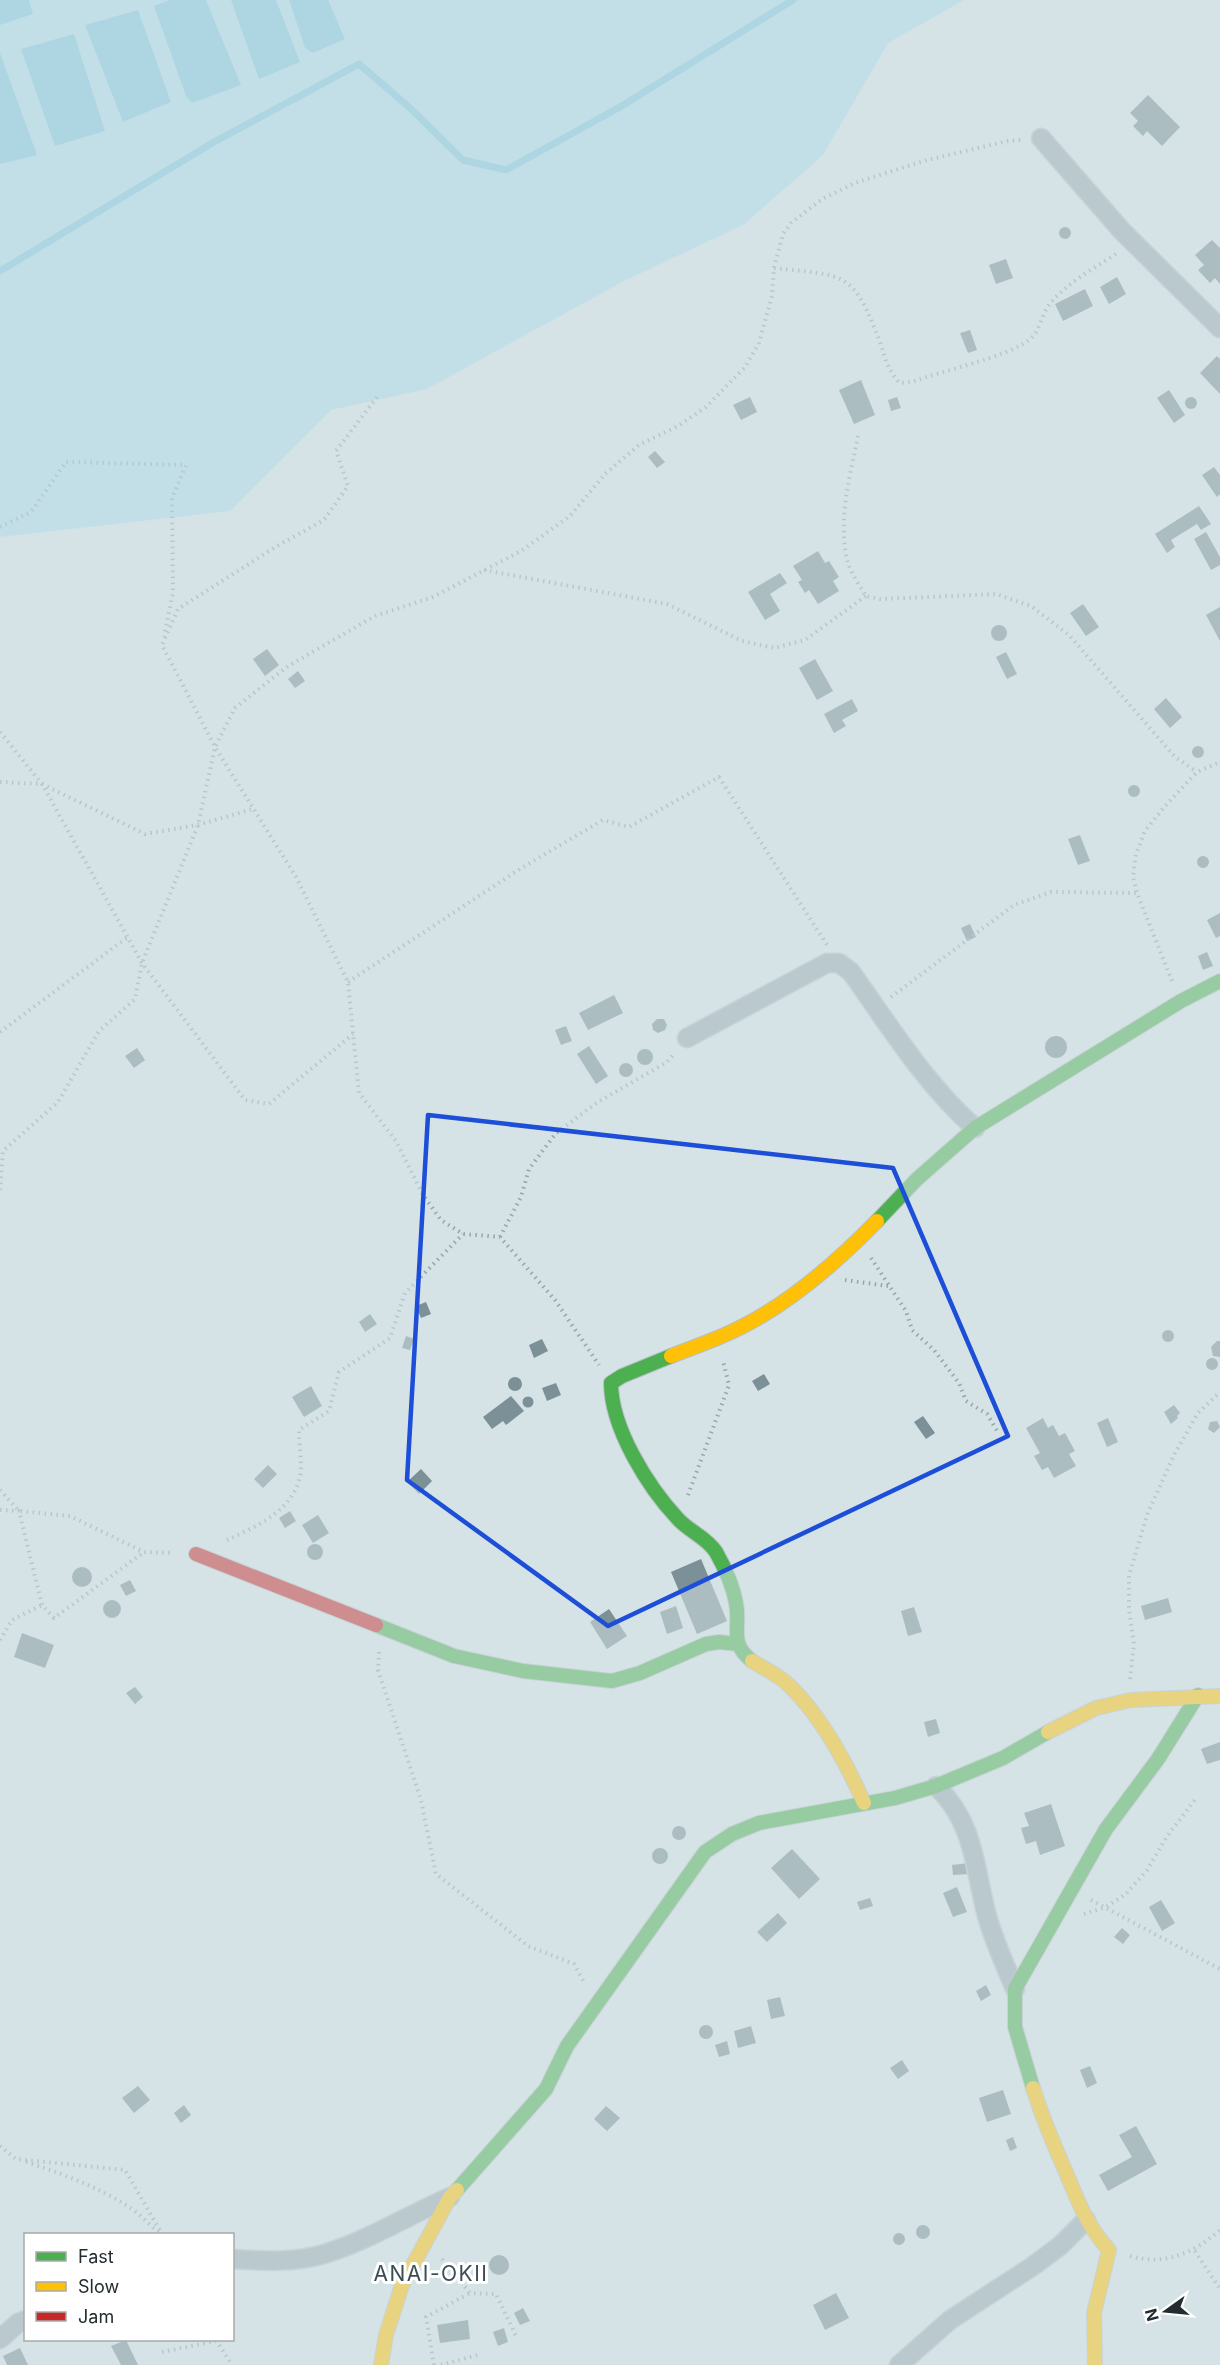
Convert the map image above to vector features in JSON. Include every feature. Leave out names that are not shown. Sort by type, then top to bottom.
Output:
[{"type":"street","points":[[1041,138],[1092,198],[1220,328]]},
{"type":"street","points":[[687,1038],[827,963],[839,963],[851,972],[911,1057],[960,1115],[975,1128]]},
{"type":"street","points":[[864,1803],[846,1762],[822,1725],[790,1686],[746,1655],[738,1644],[735,1634],[736,1606],[718,1558],[709,1542],[678,1520],[632,1453],[612,1407],[609,1396],[611,1383],[622,1376],[744,1326],[795,1293],[859,1239],[917,1179],[975,1128],[1153,1020],[1180,1001],[1220,981]]},
{"type":"street","points":[[196,1554],[454,1656],[523,1671],[612,1681],[637,1676],[702,1645],[718,1641],[738,1644]]},
{"type":"street","points":[[1015,1989],[1118,1811],[1158,1759],[1198,1695]]},
{"type":"street","points":[[381,2365],[386,2335],[402,2285],[450,2197],[546,2089],[567,2046],[705,1852],[732,1834],[759,1823],[895,1798],[936,1786],[1004,1758],[1096,1707],[1131,1700],[1198,1695],[1220,1696]]},
{"type":"street","points":[[936,1786],[951,1800],[962,1820],[975,1858],[995,1942],[1015,1989],[1015,2027],[1042,2116],[1086,2220],[1109,2250],[1094,2313],[1095,2365]]},
{"type":"street","points":[[234,2259],[276,2261],[323,2255],[450,2197]]},
{"type":"street","points":[[899,2365],[950,2320],[1034,2266],[1086,2220]]},
{"type":"street","points":[[0,2339],[24,2321]]},
{"type":"path","points":[[0,1190],[3,1151],[58,1102],[99,1031],[135,999],[142,963],[198,825],[215,747],[235,708],[288,666],[375,616],[434,597],[521,551],[570,516],[606,474],[639,445],[678,426],[706,407],[745,367],[759,343],[772,296],[774,268],[783,234],[791,223],[822,198],[855,183],[927,160],[1008,141],[1041,138]]},
{"type":"path","points":[[774,268],[825,273],[848,282],[862,298],[890,373],[900,383],[912,382],[988,358],[1029,340],[1039,328],[1048,306],[1058,296],[1134,242]]},
{"type":"path","points":[[162,645],[178,609],[324,520],[348,486],[336,451],[377,397]]},
{"type":"path","points":[[858,436],[843,513],[847,560],[866,596]]},
{"type":"path","points":[[0,527],[31,512],[66,462],[186,465],[172,498],[172,593],[162,645],[215,747],[296,877],[348,982],[359,1093],[396,1141],[423,1195],[441,1220],[463,1234],[500,1237],[555,1300],[611,1383]]},
{"type":"path","points":[[484,570],[667,604],[742,641],[774,648],[805,640],[866,596],[880,598],[997,594],[1030,606],[1069,635],[1175,757],[1197,772]]},
{"type":"path","points":[[0,732],[42,784],[142,963],[245,1100],[269,1104],[353,1035]]},
{"type":"path","points":[[1180,1001],[1137,893],[1133,877],[1136,854],[1145,831],[1197,772],[1220,762]]},
{"type":"path","points":[[348,982],[524,867],[603,820],[629,827],[718,777],[839,963]]},
{"type":"path","points":[[0,782],[42,784],[145,834],[198,825],[253,808]]},
{"type":"path","points":[[876,1008],[1014,905],[1052,892],[1137,893]]},
{"type":"path","points":[[0,1032],[128,937]]},
{"type":"path","points":[[500,1237],[521,1197],[529,1169],[556,1133],[598,1102],[667,1062],[687,1038]]},
{"type":"path","points":[[225,1541],[265,1523],[295,1494],[301,1470],[298,1430],[329,1411],[339,1372],[390,1338],[405,1293],[463,1234]]},
{"type":"path","points":[[859,1239],[906,1311],[912,1330],[934,1350],[959,1383],[966,1401],[987,1414],[999,1434]]},
{"type":"path","points":[[813,1276],[889,1286]]},
{"type":"path","points":[[689,1502],[688,1491],[729,1385]]},
{"type":"path","points":[[1131,1700],[1134,1644],[1129,1610],[1129,1576],[1147,1515],[1174,1455],[1198,1413],[1220,1392]]},
{"type":"path","points":[[0,1490],[19,1511],[42,1605],[54,1618],[144,1552]]},
{"type":"path","points":[[0,1510],[70,1516],[144,1552],[196,1554]]},
{"type":"path","points":[[0,1640],[12,1620],[42,1605]]},
{"type":"path","points":[[380,1627],[378,1670],[421,1800],[436,1874],[528,1946],[574,1964],[597,2005]]},
{"type":"path","points":[[1083,1915],[1106,1906],[1126,1894],[1147,1870],[1166,1838],[1197,1797]]},
{"type":"path","points":[[1072,1891],[1106,1906],[1220,1969]]},
{"type":"path","points":[[0,2146],[16,2158],[74,2178],[97,2190],[133,2210],[159,2233]]},
{"type":"path","points":[[16,2158],[125,2170],[160,2233]]},
{"type":"path","points":[[1109,2250],[1138,2258],[1175,2257],[1195,2251],[1220,2230]]},
{"type":"path","points":[[426,2240],[470,2293]]},
{"type":"path","points":[[1195,2251],[1220,2289]]},
{"type":"path","points":[[434,2365],[426,2317],[470,2293],[496,2294],[516,2336]]},
{"type":"path","points":[[162,2352],[212,2341]]},
{"type":"path","points":[[217,2341],[232,2365]]},
{"type":"path","points":[[441,2365],[481,2354]]},
{"type":"highlighted area","points":[[428,1115],[893,1168],[1008,1436],[608,1626],[407,1480]]},
{"type":"shaded area","points":[[0,0],[964,0],[888,43],[823,155],[743,225],[624,281],[427,389],[331,410],[230,511],[0,537]]},
{"type":"shaded area","points":[[0,0],[29,0],[33,14],[0,25]]},
{"type":"shaded area","points":[[170,0],[206,0],[241,85],[192,103],[186,96],[154,6]]},
{"type":"shaded area","points":[[231,0],[276,0],[300,62],[259,79]]},
{"type":"shaded area","points":[[289,0],[328,0],[345,39],[313,53],[305,48]]},
{"type":"shaded area","points":[[138,10],[171,102],[123,122],[85,25]]},
{"type":"shaded area","points":[[74,34],[105,131],[55,146],[21,49]]},
{"type":"shaded area","points":[[0,53],[37,155],[0,164]]},
{"type":"building","points":[[1148,95],[1180,127],[1162,146],[1147,131],[1143,136],[1133,126],[1138,121],[1130,113]]},
{"type":"building","points":[[1067,227],[1071,233],[1067,239],[1063,239],[1059,231]]},
{"type":"building","points":[[1212,240],[1220,248],[1220,284],[1215,278],[1210,283],[1198,270],[1204,265],[1195,255]]},
{"type":"building","points":[[1006,259],[1013,278],[996,284],[989,265]]},
{"type":"building","points":[[1117,277],[1126,294],[1109,304],[1100,287]]},
{"type":"building","points":[[1085,289],[1093,306],[1063,321],[1055,304]]},
{"type":"building","points":[[970,330],[977,350],[968,353],[960,333]]},
{"type":"building","points":[[1217,356],[1220,359],[1220,394],[1200,373]]},
{"type":"building","points":[[861,380],[875,415],[854,424],[839,390]]},
{"type":"building","points":[[1169,390],[1185,415],[1174,423],[1157,398]]},
{"type":"building","points":[[750,397],[757,412],[741,420],[733,405]]},
{"type":"building","points":[[897,397],[901,408],[891,411],[888,400]]},
{"type":"building","points":[[1193,397],[1197,403],[1193,409],[1189,409],[1185,401]]},
{"type":"building","points":[[655,451],[665,462],[657,468],[648,457]]},
{"type":"building","points":[[1214,467],[1220,475],[1220,494],[1217,497],[1202,475]]},
{"type":"building","points":[[1199,506],[1211,524],[1201,530],[1197,524],[1171,540],[1175,547],[1167,553],[1155,534]]},
{"type":"building","points":[[1206,532],[1220,557],[1220,565],[1211,570],[1194,539]]},
{"type":"building","points":[[818,551],[825,563],[829,561],[839,577],[833,581],[839,591],[818,604],[809,590],[805,593],[798,582],[802,580],[793,566]]},
{"type":"building","points":[[780,573],[787,583],[770,594],[780,611],[765,620],[748,592]]},
{"type":"building","points":[[1083,604],[1099,627],[1086,636],[1070,613]]},
{"type":"building","points":[[1220,607],[1220,641],[1206,615]]},
{"type":"building","points":[[996,625],[1002,625],[1007,633],[1005,639],[996,641],[991,636],[991,630]]},
{"type":"building","points":[[267,649],[279,665],[265,676],[253,659]]},
{"type":"building","points":[[1006,652],[1017,674],[1007,679],[996,657]]},
{"type":"building","points":[[815,659],[833,691],[817,700],[799,668]]},
{"type":"building","points":[[298,671],[305,681],[295,688],[288,679]]},
{"type":"building","points":[[1166,698],[1182,717],[1170,728],[1154,709]]},
{"type":"building","points":[[852,699],[858,711],[842,720],[846,726],[834,733],[824,714]]},
{"type":"building","points":[[1200,746],[1204,752],[1200,758],[1196,758],[1192,750]]},
{"type":"building","points":[[1136,785],[1140,791],[1136,797],[1132,797],[1128,789]]},
{"type":"building","points":[[1080,835],[1090,861],[1078,865],[1068,839]]},
{"type":"building","points":[[1205,856],[1209,862],[1205,868],[1201,868],[1197,860]]},
{"type":"building","points":[[1220,913],[1220,936],[1216,938],[1207,920]]},
{"type":"building","points":[[970,924],[976,937],[967,941],[961,928]]},
{"type":"building","points":[[1207,952],[1213,966],[1203,970],[1198,956]]},
{"type":"building","points":[[614,995],[623,1013],[588,1030],[579,1013]]},
{"type":"building","points":[[657,1019],[664,1019],[667,1025],[665,1030],[658,1033],[653,1030],[652,1024]]},
{"type":"building","points":[[566,1026],[572,1041],[561,1045],[555,1030]]},
{"type":"building","points":[[1056,1036],[1064,1039],[1067,1047],[1064,1055],[1056,1058],[1048,1055],[1045,1047],[1048,1039]]},
{"type":"building","points":[[589,1046],[608,1076],[596,1084],[577,1054]]},
{"type":"building","points":[[137,1048],[145,1060],[134,1068],[125,1056]]},
{"type":"building","points":[[645,1049],[651,1051],[653,1057],[651,1063],[645,1065],[639,1063],[637,1057],[639,1051]]},
{"type":"building","points":[[623,1063],[629,1063],[633,1070],[629,1077],[623,1077],[619,1073],[619,1067]]},
{"type":"building","points":[[426,1302],[431,1314],[421,1318],[416,1306]]},
{"type":"building","points":[[370,1314],[377,1324],[365,1332],[359,1322]]},
{"type":"building","points":[[1170,1330],[1174,1336],[1170,1342],[1166,1342],[1162,1334]]},
{"type":"building","points":[[406,1336],[414,1339],[410,1350],[402,1348]]},
{"type":"building","points":[[542,1339],[548,1351],[534,1358],[529,1345]]},
{"type":"building","points":[[1220,1341],[1220,1357],[1213,1356],[1211,1347]]},
{"type":"building","points":[[1214,1358],[1218,1364],[1214,1370],[1210,1370],[1206,1362]]},
{"type":"building","points":[[764,1374],[770,1384],[758,1391],[752,1381]]},
{"type":"building","points":[[515,1377],[520,1379],[522,1384],[520,1389],[515,1391],[510,1389],[508,1384],[510,1379]]},
{"type":"building","points":[[556,1383],[561,1395],[547,1401],[542,1388]]},
{"type":"building","points":[[311,1386],[322,1406],[304,1417],[292,1397]]},
{"type":"building","points":[[511,1396],[524,1411],[506,1425],[503,1421],[492,1429],[483,1417]]},
{"type":"building","points":[[528,1396],[534,1402],[528,1408],[522,1402]]},
{"type":"building","points":[[1174,1405],[1180,1413],[1171,1424],[1164,1412]]},
{"type":"building","points":[[923,1416],[935,1433],[926,1439],[914,1422]]},
{"type":"building","points":[[1043,1418],[1048,1428],[1053,1425],[1059,1436],[1065,1433],[1075,1451],[1069,1454],[1076,1466],[1054,1478],[1048,1467],[1042,1470],[1034,1456],[1040,1453],[1026,1428]]},
{"type":"building","points":[[1108,1418],[1118,1442],[1107,1447],[1097,1423]]},
{"type":"building","points":[[1217,1421],[1220,1427],[1214,1433],[1208,1429],[1210,1422]]},
{"type":"building","points":[[268,1465],[277,1474],[263,1488],[254,1479]]},
{"type":"building","points":[[421,1469],[432,1481],[419,1494],[407,1482]]},
{"type":"building","points":[[290,1511],[296,1521],[285,1528],[279,1518]]},
{"type":"building","points":[[318,1515],[329,1533],[313,1543],[302,1525]]},
{"type":"building","points":[[312,1544],[318,1544],[323,1552],[321,1558],[312,1560],[307,1555],[307,1549]]},
{"type":"building","points":[[701,1559],[727,1621],[697,1634],[671,1572]]},
{"type":"building","points":[[82,1567],[89,1570],[92,1577],[89,1584],[82,1587],[75,1584],[72,1577],[75,1570]]},
{"type":"building","points":[[130,1580],[136,1591],[126,1596],[120,1585]]},
{"type":"building","points":[[1168,1598],[1172,1612],[1145,1620],[1141,1606]]},
{"type":"building","points":[[112,1600],[118,1603],[121,1609],[118,1615],[112,1618],[106,1615],[103,1609],[106,1603]]},
{"type":"building","points":[[676,1606],[683,1628],[667,1634],[660,1612]]},
{"type":"building","points":[[914,1607],[922,1632],[908,1636],[901,1611]]},
{"type":"building","points":[[609,1609],[627,1636],[607,1649],[590,1622]]},
{"type":"building","points":[[22,1633],[54,1645],[45,1668],[14,1657]]},
{"type":"building","points":[[135,1687],[143,1697],[135,1704],[126,1693]]},
{"type":"building","points":[[936,1719],[940,1733],[928,1737],[924,1722]]},
{"type":"building","points":[[1220,1742],[1220,1760],[1207,1764],[1201,1749]]},
{"type":"building","points":[[1051,1804],[1065,1846],[1040,1855],[1036,1841],[1026,1844],[1021,1828],[1029,1826],[1024,1813]]},
{"type":"building","points":[[676,1826],[682,1826],[686,1833],[682,1840],[676,1840],[672,1836],[672,1830]]},
{"type":"building","points":[[657,1848],[663,1848],[668,1856],[666,1862],[657,1864],[652,1859],[652,1853]]},
{"type":"building","points":[[792,1849],[820,1879],[799,1899],[771,1868]]},
{"type":"building","points":[[969,1863],[970,1874],[953,1875],[952,1865]]},
{"type":"building","points":[[957,1887],[967,1912],[953,1917],[943,1893]]},
{"type":"building","points":[[870,1898],[873,1906],[860,1910],[857,1902]]},
{"type":"building","points":[[1161,1900],[1175,1923],[1162,1931],[1149,1907]]},
{"type":"building","points":[[778,1913],[787,1923],[767,1942],[757,1932]]},
{"type":"building","points":[[1122,1928],[1130,1935],[1123,1944],[1114,1937]]},
{"type":"building","points":[[986,1985],[991,1995],[981,2001],[976,1991]]},
{"type":"building","points":[[780,1997],[785,2016],[771,2019],[767,2000]]},
{"type":"building","points":[[703,2025],[709,2025],[713,2032],[709,2039],[703,2039],[699,2035],[699,2029]]},
{"type":"building","points":[[751,2026],[756,2043],[738,2048],[734,2031]]},
{"type":"building","points":[[727,2041],[730,2054],[719,2057],[715,2045]]},
{"type":"building","points":[[902,2060],[909,2071],[898,2079],[890,2068]]},
{"type":"building","points":[[1090,2066],[1097,2083],[1087,2088],[1080,2070]]},
{"type":"building","points":[[138,2086],[150,2100],[134,2113],[122,2098]]},
{"type":"building","points":[[1003,2090],[1011,2114],[987,2122],[979,2098]]},
{"type":"building","points":[[184,2105],[191,2115],[181,2123],[174,2113]]},
{"type":"building","points":[[606,2106],[620,2118],[607,2131],[594,2119]]},
{"type":"building","points":[[1136,2126],[1157,2164],[1108,2191],[1099,2175],[1132,2157],[1119,2135]]},
{"type":"building","points":[[1013,2137],[1017,2148],[1010,2151],[1006,2140]]},
{"type":"building","points":[[920,2225],[926,2225],[930,2232],[926,2239],[920,2239],[916,2235],[916,2229]]},
{"type":"building","points":[[901,2233],[905,2239],[901,2245],[897,2245],[893,2237]]},
{"type":"building","points":[[499,2255],[506,2258],[509,2265],[506,2272],[499,2275],[492,2272],[489,2265],[492,2258]]},
{"type":"building","points":[[836,2293],[849,2318],[825,2330],[813,2305]]},
{"type":"building","points":[[523,2308],[530,2321],[520,2325],[514,2313]]},
{"type":"building","points":[[468,2320],[470,2339],[440,2343],[437,2325]]},
{"type":"building","points":[[504,2328],[508,2342],[498,2346],[493,2332]]},
{"type":"building","points":[[126,2341],[138,2365],[121,2365],[111,2346]]},
{"type":"building","points":[[20,2348],[28,2365],[7,2365],[3,2356]]},
{"type":"waterway","points":[[0,271],[214,142],[359,64],[409,107],[463,160],[506,170],[620,107],[793,0]]},
{"type":"traffic: fast","points":[[877,1221],[917,1179],[975,1128],[1181,1001],[1220,981]]},
{"type":"traffic: fast","points":[[671,1356],[622,1376],[611,1383],[617,1419],[633,1456],[655,1491],[678,1519],[708,1542],[716,1552],[735,1597],[738,1641],[740,1647],[752,1661]]},
{"type":"traffic: fast","points":[[376,1625],[454,1656],[523,1671],[612,1681],[640,1673],[706,1644],[719,1642],[738,1644]]},
{"type":"traffic: fast","points":[[1033,2088],[1015,2027],[1015,1989],[1106,1829],[1158,1759],[1198,1695]]},
{"type":"traffic: fast","points":[[457,2190],[546,2089],[567,2046],[705,1852],[732,1834],[759,1823],[895,1798],[936,1786],[1003,1758],[1048,1732]]},
{"type":"traffic: slow","points":[[671,1356],[731,1332],[790,1297],[827,1268],[877,1221]]},
{"type":"traffic: slow","points":[[752,1661],[786,1682],[813,1712],[841,1757],[864,1803]]},
{"type":"traffic: slow","points":[[1048,1732],[1096,1708],[1131,1700],[1220,1696]]},
{"type":"traffic: slow","points":[[1033,2088],[1078,2202],[1101,2241],[1109,2250],[1094,2313],[1095,2365]]},
{"type":"traffic: slow","points":[[381,2365],[386,2335],[402,2285],[450,2197],[457,2190]]},
{"type":"traffic: jam","points":[[196,1554],[376,1625]]},
{"type":"district","name":"ANAI-OKII","points":[[431,2273]]}]
